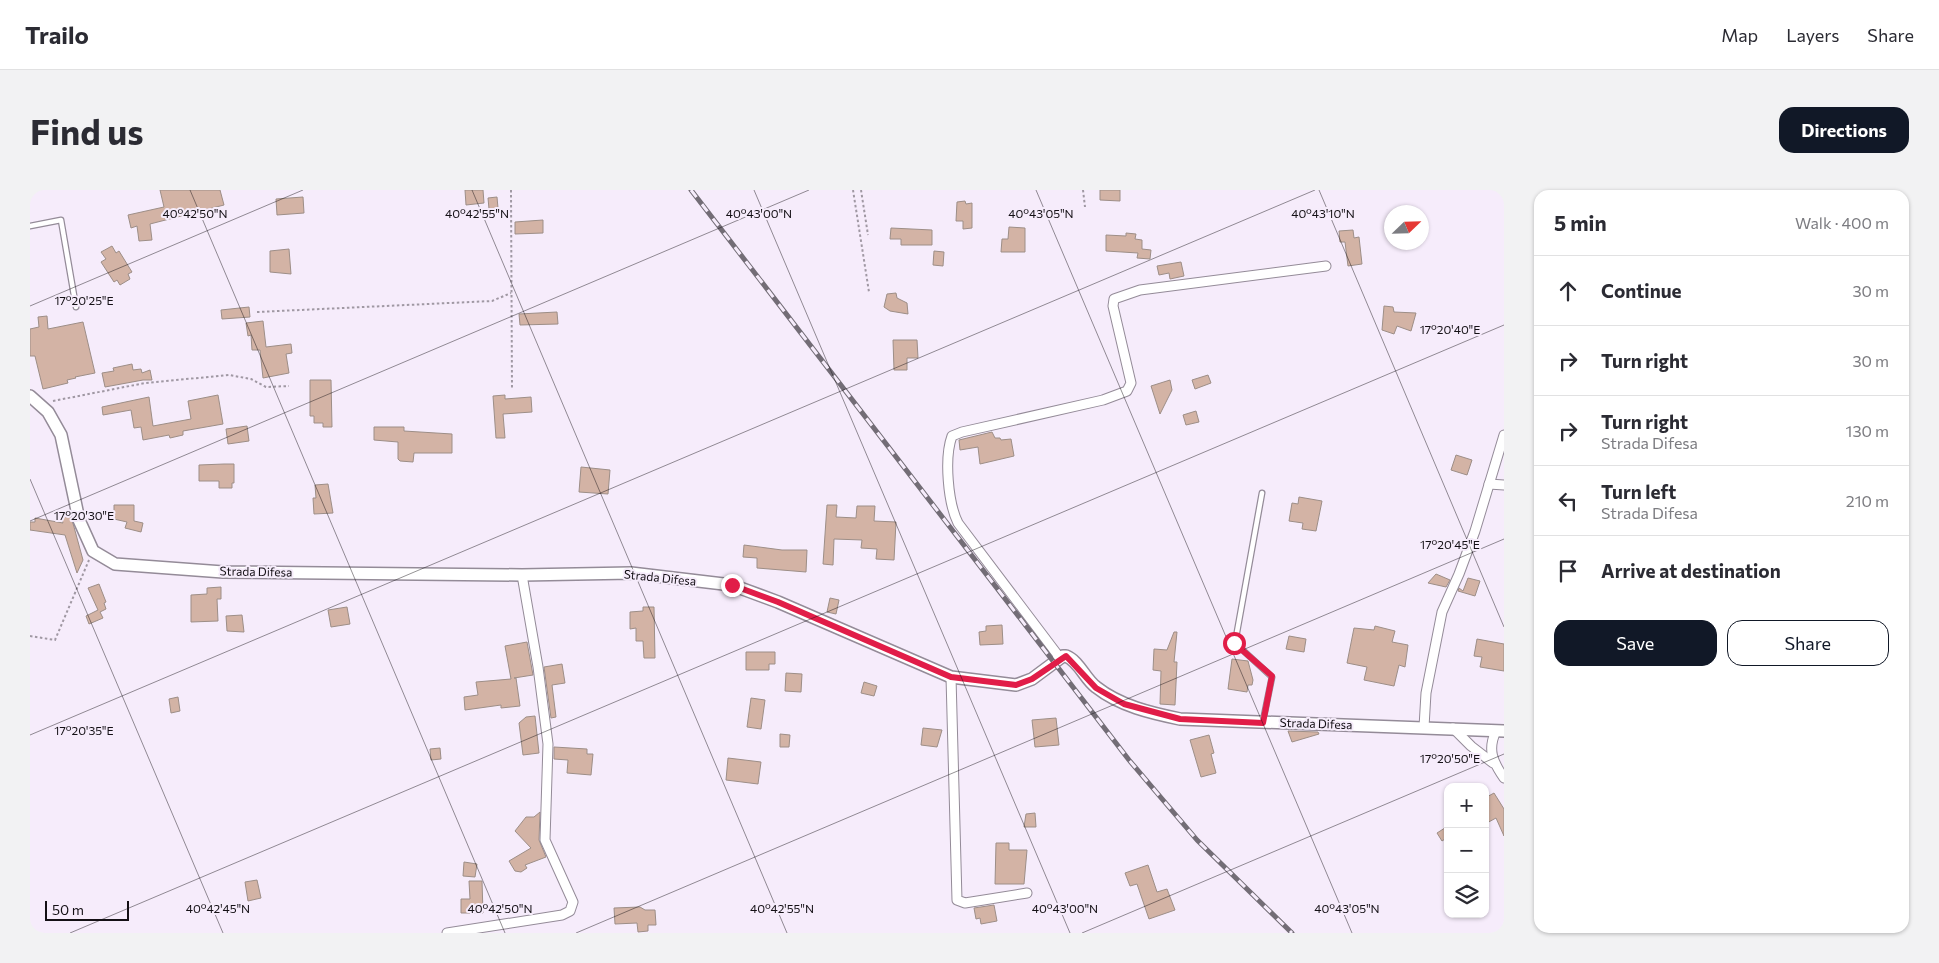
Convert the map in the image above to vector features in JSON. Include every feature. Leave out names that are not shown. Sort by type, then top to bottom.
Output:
[{"type":"street","points":[[1060,658],[953,514],[950,498],[949,456],[952,436],[962,432],[1104,400],[1127,391],[1131,383],[1114,306],[1114,299],[1119,296],[1140,290],[1326,266]]},
{"type":"street","points":[[30,396],[48,412],[61,435],[79,520],[92,551]]},
{"type":"street","points":[[1424,727],[1426,693],[1442,612],[1459,574],[1504,435]]},
{"type":"street","points":[[1489,484],[1504,485]]},
{"type":"street","name":"Strada Difesa","points":[[92,551],[115,564],[223,572],[522,575],[631,573],[732,585],[778,602],[951,677],[1016,685],[1032,679],[1060,658],[1070,657],[1096,688],[1111,698],[1138,708],[1180,719],[1500,731]]},
{"type":"street","points":[[447,933],[562,915],[570,911],[573,902],[545,840],[548,744],[538,667],[522,575]]},
{"type":"street","points":[[951,677],[957,900],[965,903],[1027,893]]},
{"type":"street","points":[[1453,728],[1471,746],[1493,763],[1504,778]]},
{"type":"street","points":[[1493,763],[1490,748],[1500,731]]},
{"type":"lane","points":[[30,226],[61,220],[76,307]]},
{"type":"lane","points":[[1262,494],[1234,643],[1272,676],[1263,723]]},
{"type":"path","points":[[511,190],[512,390]]},
{"type":"path","points":[[853,190],[869,292]]},
{"type":"path","points":[[861,190],[868,235]]},
{"type":"path","points":[[1083,190],[1085,207]]},
{"type":"path","points":[[257,312],[492,301],[511,293]]},
{"type":"path","points":[[42,406],[54,401],[145,383],[229,375],[251,379],[266,387],[289,386]]},
{"type":"path","points":[[30,636],[55,640],[92,551]]},
{"type":"building","points":[[160,190],[220,190],[224,205],[150,224],[152,240],[139,241],[137,226],[131,228],[128,215],[164,207]]},
{"type":"building","points":[[465,190],[483,190],[484,203],[466,205]]},
{"type":"building","points":[[1100,190],[1120,190],[1120,201],[1100,200]]},
{"type":"building","points":[[303,197],[304,213],[277,215],[276,199]]},
{"type":"building","points":[[497,197],[498,208],[489,209],[488,198]]},
{"type":"building","points":[[965,201],[966,204],[972,203],[972,228],[963,229],[963,221],[956,221],[957,202]]},
{"type":"building","points":[[543,220],[543,233],[515,234],[515,222]]},
{"type":"building","points":[[1009,227],[1025,228],[1025,252],[1001,252],[1002,239],[1008,239]]},
{"type":"building","points":[[891,228],[932,230],[932,245],[901,245],[901,239],[890,239]]},
{"type":"building","points":[[1353,230],[1354,238],[1359,237],[1362,264],[1348,266],[1345,242],[1340,242],[1339,231]]},
{"type":"building","points":[[1126,233],[1136,234],[1135,239],[1142,240],[1142,249],[1151,250],[1150,259],[1137,258],[1138,253],[1106,251],[1106,235],[1126,236]]},
{"type":"building","points":[[112,246],[116,253],[119,251],[132,272],[128,274],[130,279],[120,285],[117,280],[114,282],[101,262],[106,259],[101,252]]},
{"type":"building","points":[[289,249],[291,274],[270,272],[270,251]]},
{"type":"building","points":[[934,251],[944,252],[943,266],[933,265]]},
{"type":"building","points":[[1181,262],[1184,276],[1170,279],[1169,273],[1159,275],[1157,266]]},
{"type":"building","points":[[896,293],[897,298],[907,303],[908,314],[890,311],[884,307],[887,294]]},
{"type":"building","points":[[1384,306],[1393,307],[1394,312],[1416,313],[1411,331],[1397,326],[1394,334],[1382,330]]},
{"type":"building","points":[[249,307],[250,317],[222,319],[221,310]]},
{"type":"building","points":[[557,312],[558,324],[520,325],[519,314]]},
{"type":"building","points":[[47,316],[48,329],[83,322],[95,373],[75,377],[67,380],[68,383],[43,389],[35,356],[30,356],[30,329],[39,327],[38,317]]},
{"type":"building","points":[[263,321],[266,347],[291,344],[292,353],[286,354],[289,373],[263,378],[260,350],[252,350],[251,335],[248,336],[246,323]]},
{"type":"building","points":[[893,340],[917,340],[918,358],[907,358],[907,370],[894,370]]},
{"type":"building","points":[[132,364],[133,370],[141,369],[142,373],[150,370],[152,380],[105,387],[102,373],[114,371],[113,368]]},
{"type":"building","points":[[1208,375],[1211,383],[1195,389],[1192,380]]},
{"type":"building","points":[[310,380],[331,380],[332,427],[323,427],[323,423],[314,423],[314,416],[310,416]]},
{"type":"building","points":[[1170,380],[1172,390],[1160,414],[1151,386]]},
{"type":"building","points":[[218,395],[223,424],[183,431],[183,435],[170,438],[169,435],[143,440],[141,427],[134,428],[131,410],[103,415],[102,407],[149,397],[153,426],[191,419],[188,401]]},
{"type":"building","points":[[505,395],[505,399],[531,397],[532,412],[503,414],[505,438],[496,438],[493,396]]},
{"type":"building","points":[[1196,411],[1199,422],[1186,425],[1183,415]]},
{"type":"building","points":[[247,426],[249,441],[228,444],[226,429]]},
{"type":"building","points":[[374,427],[404,427],[404,431],[452,434],[452,453],[414,453],[413,462],[400,461],[398,459],[398,442],[374,440]]},
{"type":"building","points":[[992,432],[995,438],[1000,438],[1001,440],[1011,439],[1014,456],[980,464],[978,447],[960,450],[959,440]]},
{"type":"building","points":[[1456,455],[1472,460],[1467,475],[1451,470]]},
{"type":"building","points":[[234,464],[234,483],[232,483],[232,488],[219,488],[219,481],[199,481],[199,465]]},
{"type":"building","points":[[581,467],[610,470],[608,494],[579,492]]},
{"type":"building","points":[[328,484],[333,513],[314,514],[313,498],[316,498],[315,485]]},
{"type":"building","points":[[1299,497],[1322,501],[1316,531],[1302,529],[1303,523],[1289,521],[1292,503],[1298,504]]},
{"type":"building","points":[[114,505],[134,505],[134,521],[143,523],[141,532],[125,528],[127,522],[114,519]]},
{"type":"building","points":[[827,505],[837,505],[836,517],[856,518],[857,506],[875,506],[874,521],[896,522],[894,560],[876,559],[877,549],[861,548],[862,540],[834,539],[833,565],[823,564]]},
{"type":"building","points":[[71,516],[83,560],[77,573],[65,535],[30,530],[30,522],[35,522],[35,518],[63,523],[61,517]]},
{"type":"building","points":[[744,545],[782,550],[807,550],[806,572],[757,568],[757,558],[743,557]]},
{"type":"building","points":[[1436,574],[1450,580],[1446,587],[1428,583]]},
{"type":"building","points":[[1468,578],[1480,581],[1475,596],[1458,591],[1459,588],[1463,591]]},
{"type":"building","points":[[99,584],[106,602],[104,603],[106,609],[100,612],[103,618],[89,624],[86,616],[98,610],[88,588]]},
{"type":"building","points":[[221,587],[221,599],[217,599],[218,621],[191,622],[191,595],[207,594],[207,588]]},
{"type":"building","points":[[830,598],[839,600],[836,614],[827,612]]},
{"type":"building","points":[[347,607],[350,624],[331,627],[328,610]]},
{"type":"building","points":[[643,607],[654,607],[655,658],[644,658],[643,641],[636,641],[636,628],[630,629],[630,612],[643,611]]},
{"type":"building","points":[[242,615],[244,632],[227,631],[226,616]]},
{"type":"building","points":[[1002,625],[1003,644],[980,645],[979,632],[986,631],[986,626]]},
{"type":"building","points":[[1375,626],[1395,631],[1392,642],[1408,645],[1405,667],[1399,665],[1394,686],[1364,680],[1367,667],[1347,663],[1354,628],[1374,630]]},
{"type":"building","points":[[1174,632],[1177,632],[1174,662],[1177,662],[1175,705],[1160,704],[1161,671],[1153,670],[1154,649],[1167,650]]},
{"type":"building","points":[[1289,636],[1306,639],[1304,652],[1286,649]]},
{"type":"building","points":[[1477,639],[1504,644],[1504,671],[1480,667],[1482,657],[1474,656]]},
{"type":"building","points":[[527,642],[533,675],[514,678],[516,678],[520,706],[501,708],[501,705],[465,710],[464,697],[478,695],[476,682],[511,679],[505,646]]},
{"type":"building","points":[[746,652],[775,652],[775,664],[769,664],[769,670],[746,670]]},
{"type":"building","points":[[1232,659],[1248,661],[1253,680],[1252,685],[1248,685],[1247,692],[1228,689]]},
{"type":"building","points":[[562,664],[565,683],[552,685],[556,717],[551,718],[544,667]]},
{"type":"building","points":[[786,673],[802,674],[801,692],[785,691]]},
{"type":"building","points":[[864,682],[877,686],[874,696],[861,693]]},
{"type":"building","points":[[178,697],[180,711],[171,713],[169,699]]},
{"type":"building","points":[[751,698],[765,700],[761,729],[747,727]]},
{"type":"building","points":[[535,716],[539,753],[523,755],[519,723],[526,717]]},
{"type":"building","points":[[1056,718],[1059,745],[1035,747],[1032,720]]},
{"type":"building","points":[[923,728],[942,730],[937,747],[921,745]]},
{"type":"building","points":[[1288,731],[1318,732],[1319,734],[1292,742]]},
{"type":"building","points":[[780,734],[790,735],[789,747],[780,747]]},
{"type":"building","points":[[1209,735],[1214,753],[1211,754],[1216,773],[1201,777],[1190,740]]},
{"type":"building","points":[[554,747],[587,749],[587,754],[593,754],[591,775],[567,773],[568,760],[554,759]]},
{"type":"building","points":[[440,748],[441,759],[431,760],[430,749]]},
{"type":"building","points":[[728,758],[761,762],[758,784],[726,780]]},
{"type":"building","points":[[1494,793],[1504,809],[1504,836],[1496,818],[1489,822],[1489,796]]},
{"type":"building","points":[[540,812],[539,840],[546,857],[525,865],[527,868],[521,872],[515,871],[509,861],[531,848],[515,831],[526,817],[534,817]]},
{"type":"building","points":[[1035,813],[1036,827],[1024,827],[1026,814]]},
{"type":"building","points":[[1444,829],[1444,840],[1442,841],[1437,833]]},
{"type":"building","points":[[996,843],[1009,843],[1009,850],[1027,850],[1024,884],[995,884]]},
{"type":"building","points":[[464,862],[477,864],[475,877],[463,876]]},
{"type":"building","points":[[1148,865],[1157,892],[1167,889],[1175,910],[1149,919],[1137,884],[1130,886],[1125,873]]},
{"type":"building","points":[[257,880],[261,898],[248,901],[245,882]]},
{"type":"building","points":[[469,881],[482,881],[483,913],[461,913],[461,899],[470,899]]},
{"type":"building","points":[[994,905],[997,921],[981,924],[980,918],[976,919],[974,908]]},
{"type":"building","points":[[640,907],[645,910],[655,910],[656,925],[648,925],[648,931],[638,932],[637,923],[615,924],[614,908]]},
{"type":"railway","points":[[691,190],[1129,760],[1197,840],[1292,933]]},
{"type":"route","points":[[732,585],[778,602],[951,677],[1010,685],[1022,684],[1032,679],[1063,656],[1066,656],[1070,657],[1096,688],[1124,704],[1180,719],[1263,723],[1272,676],[1234,643]]}]
